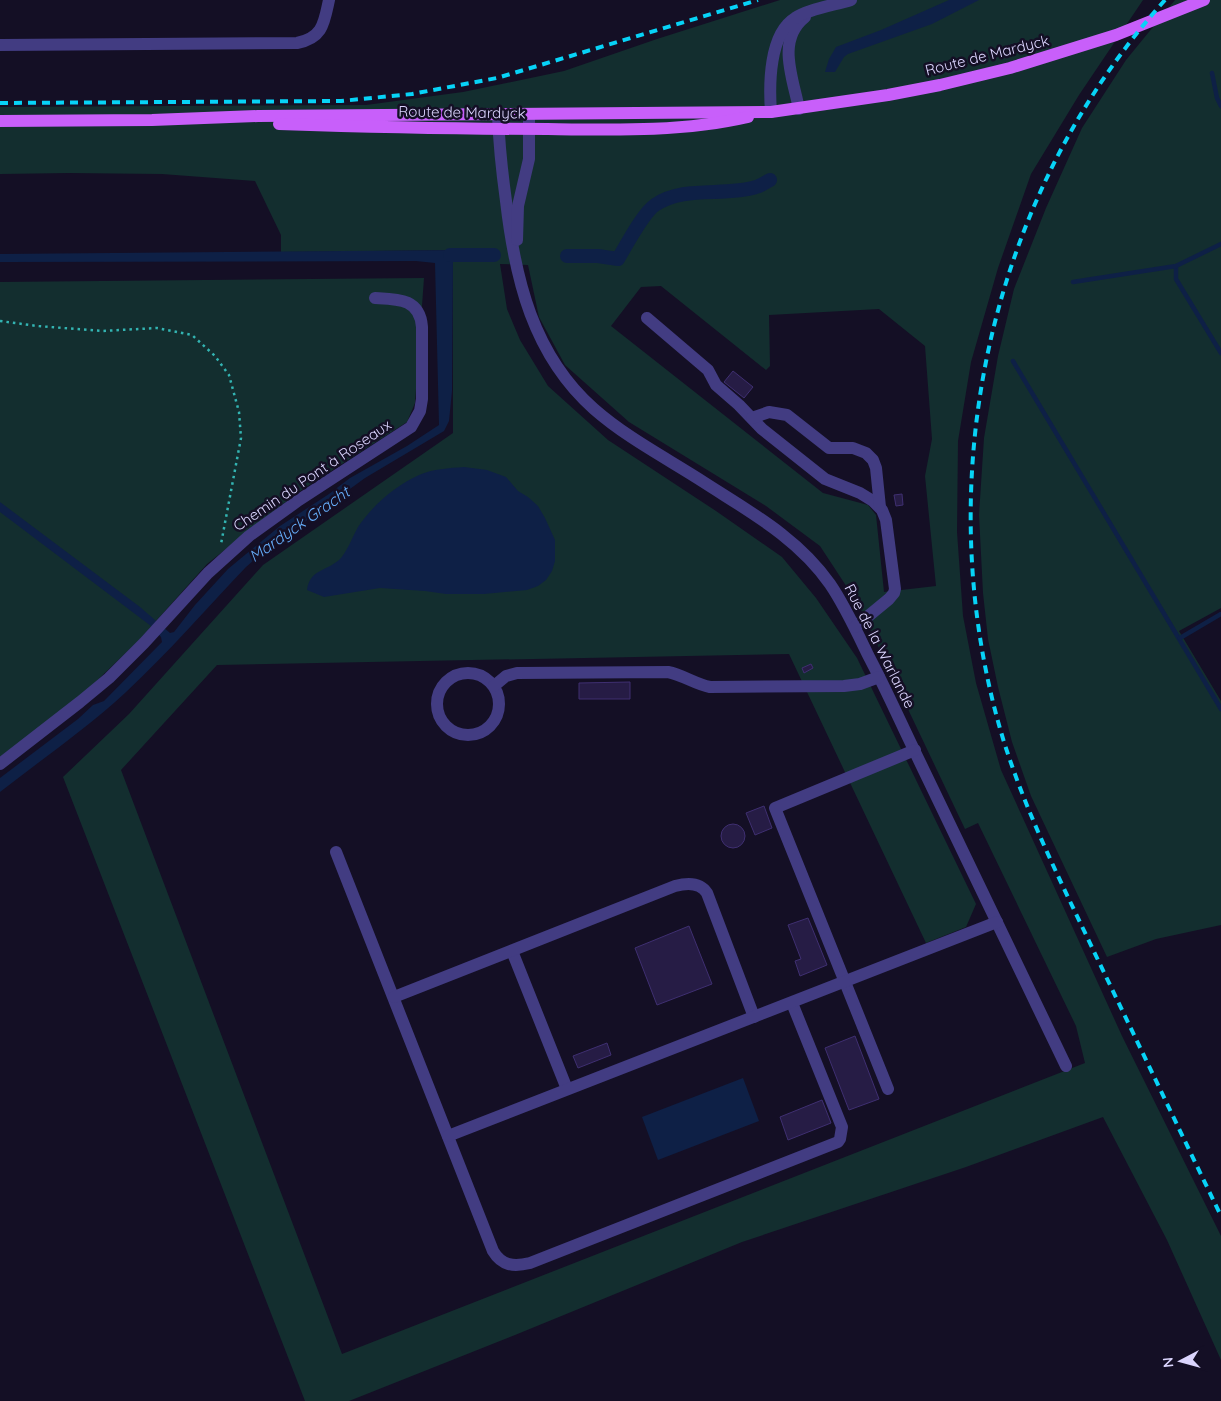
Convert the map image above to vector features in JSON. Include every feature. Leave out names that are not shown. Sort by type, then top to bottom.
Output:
[{"type":"main road","name":"Route de Mardyck","points":[[0,121],[152,120],[258,116],[771,112],[924,88],[1010,68],[1116,35],[1204,0]]},
{"type":"main road","name":"Route de Mardyck","points":[[152,120],[423,129],[668,128],[730,121],[771,112]]},
{"type":"street","points":[[0,45],[298,43],[315,37],[324,23],[329,0]]},
{"type":"street","points":[[771,112],[770,74],[780,36],[785,27],[794,18],[851,0]]},
{"type":"street","points":[[799,109],[788,56],[789,42],[792,32],[799,24],[818,10]]},
{"type":"street","name":"Rue de la Warlande","points":[[498,115],[499,151],[510,233],[521,285],[538,335],[562,372],[582,398],[596,410],[622,430],[791,540],[828,581],[855,627],[1066,1066]]},
{"type":"street","name":"Rue de la Warlande","points":[[521,285],[517,244],[518,212],[521,187],[529,159],[529,115]]},
{"type":"street","name":"Chemin du Pont à Roseaux","points":[[0,764],[109,678],[153,634],[216,565],[261,526],[405,431],[418,416],[422,399],[422,327],[420,315],[414,307],[406,302],[375,298]]},
{"type":"street","points":[[647,318],[708,370],[716,385],[762,429],[821,477],[834,484],[860,493],[880,507]]},
{"type":"street","points":[[752,418],[769,412],[787,415],[830,448],[853,448],[866,453],[873,460],[876,468],[880,507],[886,520],[895,589],[889,599],[855,627]]},
{"type":"street","points":[[473,672],[483,676],[494,686],[498,696],[498,711],[491,725],[483,731],[463,735],[448,728],[442,721],[437,701],[442,686],[448,679],[458,674],[473,672]]},
{"type":"street","points":[[494,686],[506,676],[518,673],[668,672],[698,684],[715,687],[844,686],[860,684],[879,677]]},
{"type":"street","points":[[888,1089],[775,808],[915,750]]},
{"type":"street","points":[[336,852],[493,1251],[504,1263],[516,1266],[530,1263],[838,1142],[842,1127],[792,1003]]},
{"type":"street","points":[[394,998],[683,884],[696,885],[707,893],[754,1017]]},
{"type":"street","points":[[448,1136],[997,922]]},
{"type":"street","points":[[512,951],[567,1089]]},
{"type":"path","points":[[0,321],[102,331],[157,328],[192,335],[215,356],[229,375],[239,412],[242,438],[216,565]]},
{"type":"green space","points":[[780,0],[1143,0],[1079,95],[1031,174],[998,268],[971,362],[958,441],[957,532],[963,616],[976,683],[1001,770],[1122,1036],[1221,1236],[1221,1360],[1167,1240],[1103,1117],[966,1167],[742,1242],[349,1401],[305,1401],[63,777],[129,714],[263,565],[453,433],[453,260],[477,262],[468,260],[466,250],[281,252],[281,235],[255,181],[162,174],[0,174],[0,107],[366,105],[463,92],[564,71]],"holes":[[[500,264],[528,265],[539,317],[565,365],[629,422],[766,506],[820,546],[858,604],[965,829],[978,823],[1076,1026],[1085,1063],[342,1354],[121,770],[217,665],[789,654],[926,943],[966,927],[976,904],[857,658],[816,598],[782,557],[608,440],[548,386],[520,340],[507,309]],[[661,286],[766,370],[770,366],[769,315],[879,309],[925,346],[932,439],[925,476],[936,586],[884,592],[876,515],[868,505],[823,493],[611,326],[641,287]]]},
{"type":"green space","points":[[1175,0],[1221,0],[1221,608],[1179,631],[1221,701],[1221,925],[1156,939],[1107,957],[1031,796],[1012,742],[998,687],[988,639],[983,593],[979,515],[984,438],[998,356],[1014,289],[1046,208],[1082,128],[1126,60]]},
{"type":"green space","points":[[424,278],[415,403],[407,422],[297,493],[207,564],[139,640],[82,695],[0,757],[0,282]]},
{"type":"water","points":[[949,0],[979,0],[932,24],[848,54],[835,72],[825,72],[829,59],[836,47],[881,30]]},
{"type":"water","points":[[466,250],[468,260],[453,260],[452,391],[449,421],[444,431],[365,478],[262,553],[246,567],[172,647],[125,693],[0,792],[0,778],[78,719],[93,705],[104,701],[162,642],[161,637],[151,626],[0,512],[0,502],[140,607],[170,633],[174,632],[195,605],[228,569],[280,526],[350,478],[407,446],[439,425],[435,263],[416,261],[0,262],[0,254]]},
{"type":"water","points":[[464,467],[487,470],[506,477],[518,491],[538,506],[555,540],[555,561],[552,571],[546,580],[538,586],[527,590],[484,594],[446,594],[380,588],[324,597],[307,590],[311,578],[315,574],[334,564],[342,557],[364,519],[393,490],[424,473]]},
{"type":"water","points":[[743,1078],[759,1121],[658,1160],[642,1117]]},
{"type":"building","points":[[733,371],[753,387],[744,398],[724,382]]},
{"type":"building","points":[[902,494],[903,505],[896,506],[894,495]]},
{"type":"building","points":[[811,664],[813,668],[804,673],[802,668]]},
{"type":"building","points":[[630,682],[630,699],[579,699],[579,683]]},
{"type":"building","points":[[764,806],[772,828],[755,835],[746,813]]},
{"type":"building","points":[[733,824],[742,827],[745,836],[742,845],[733,848],[724,845],[721,836],[724,827]]},
{"type":"building","points":[[808,918],[827,965],[800,976],[795,961],[801,959],[788,925]]},
{"type":"building","points":[[689,926],[712,984],[657,1005],[635,948]]},
{"type":"building","points":[[855,1036],[879,1099],[849,1110],[825,1048]]},
{"type":"building","points":[[607,1043],[611,1055],[578,1068],[573,1056]]},
{"type":"building","points":[[822,1100],[831,1123],[788,1140],[780,1117]]},
{"type":"waterway","points":[[1212,73],[1217,98],[1221,106]]},
{"type":"waterway","name":"Mardyck Gracht","points":[[567,256],[598,256],[618,259],[645,215],[655,205],[666,199],[691,193],[744,190],[770,180]]},
{"type":"waterway","points":[[1073,282],[1176,266],[1221,244]]},
{"type":"waterway","name":"Mardyck Gracht","points":[[450,255],[494,255]]},
{"type":"waterway","points":[[1176,266],[1176,279],[1221,353]]},
{"type":"waterway","points":[[1013,361],[1221,709]]},
{"type":"waterway","points":[[1180,638],[1221,614]]},
{"type":"railway","points":[[0,103],[341,101],[412,94],[497,78],[758,0]]},
{"type":"railway","points":[[1165,0],[1104,78],[1054,164],[1015,255],[988,350],[974,447],[971,546],[981,645],[1004,742],[1024,798],[1060,879],[1221,1216]]}]
